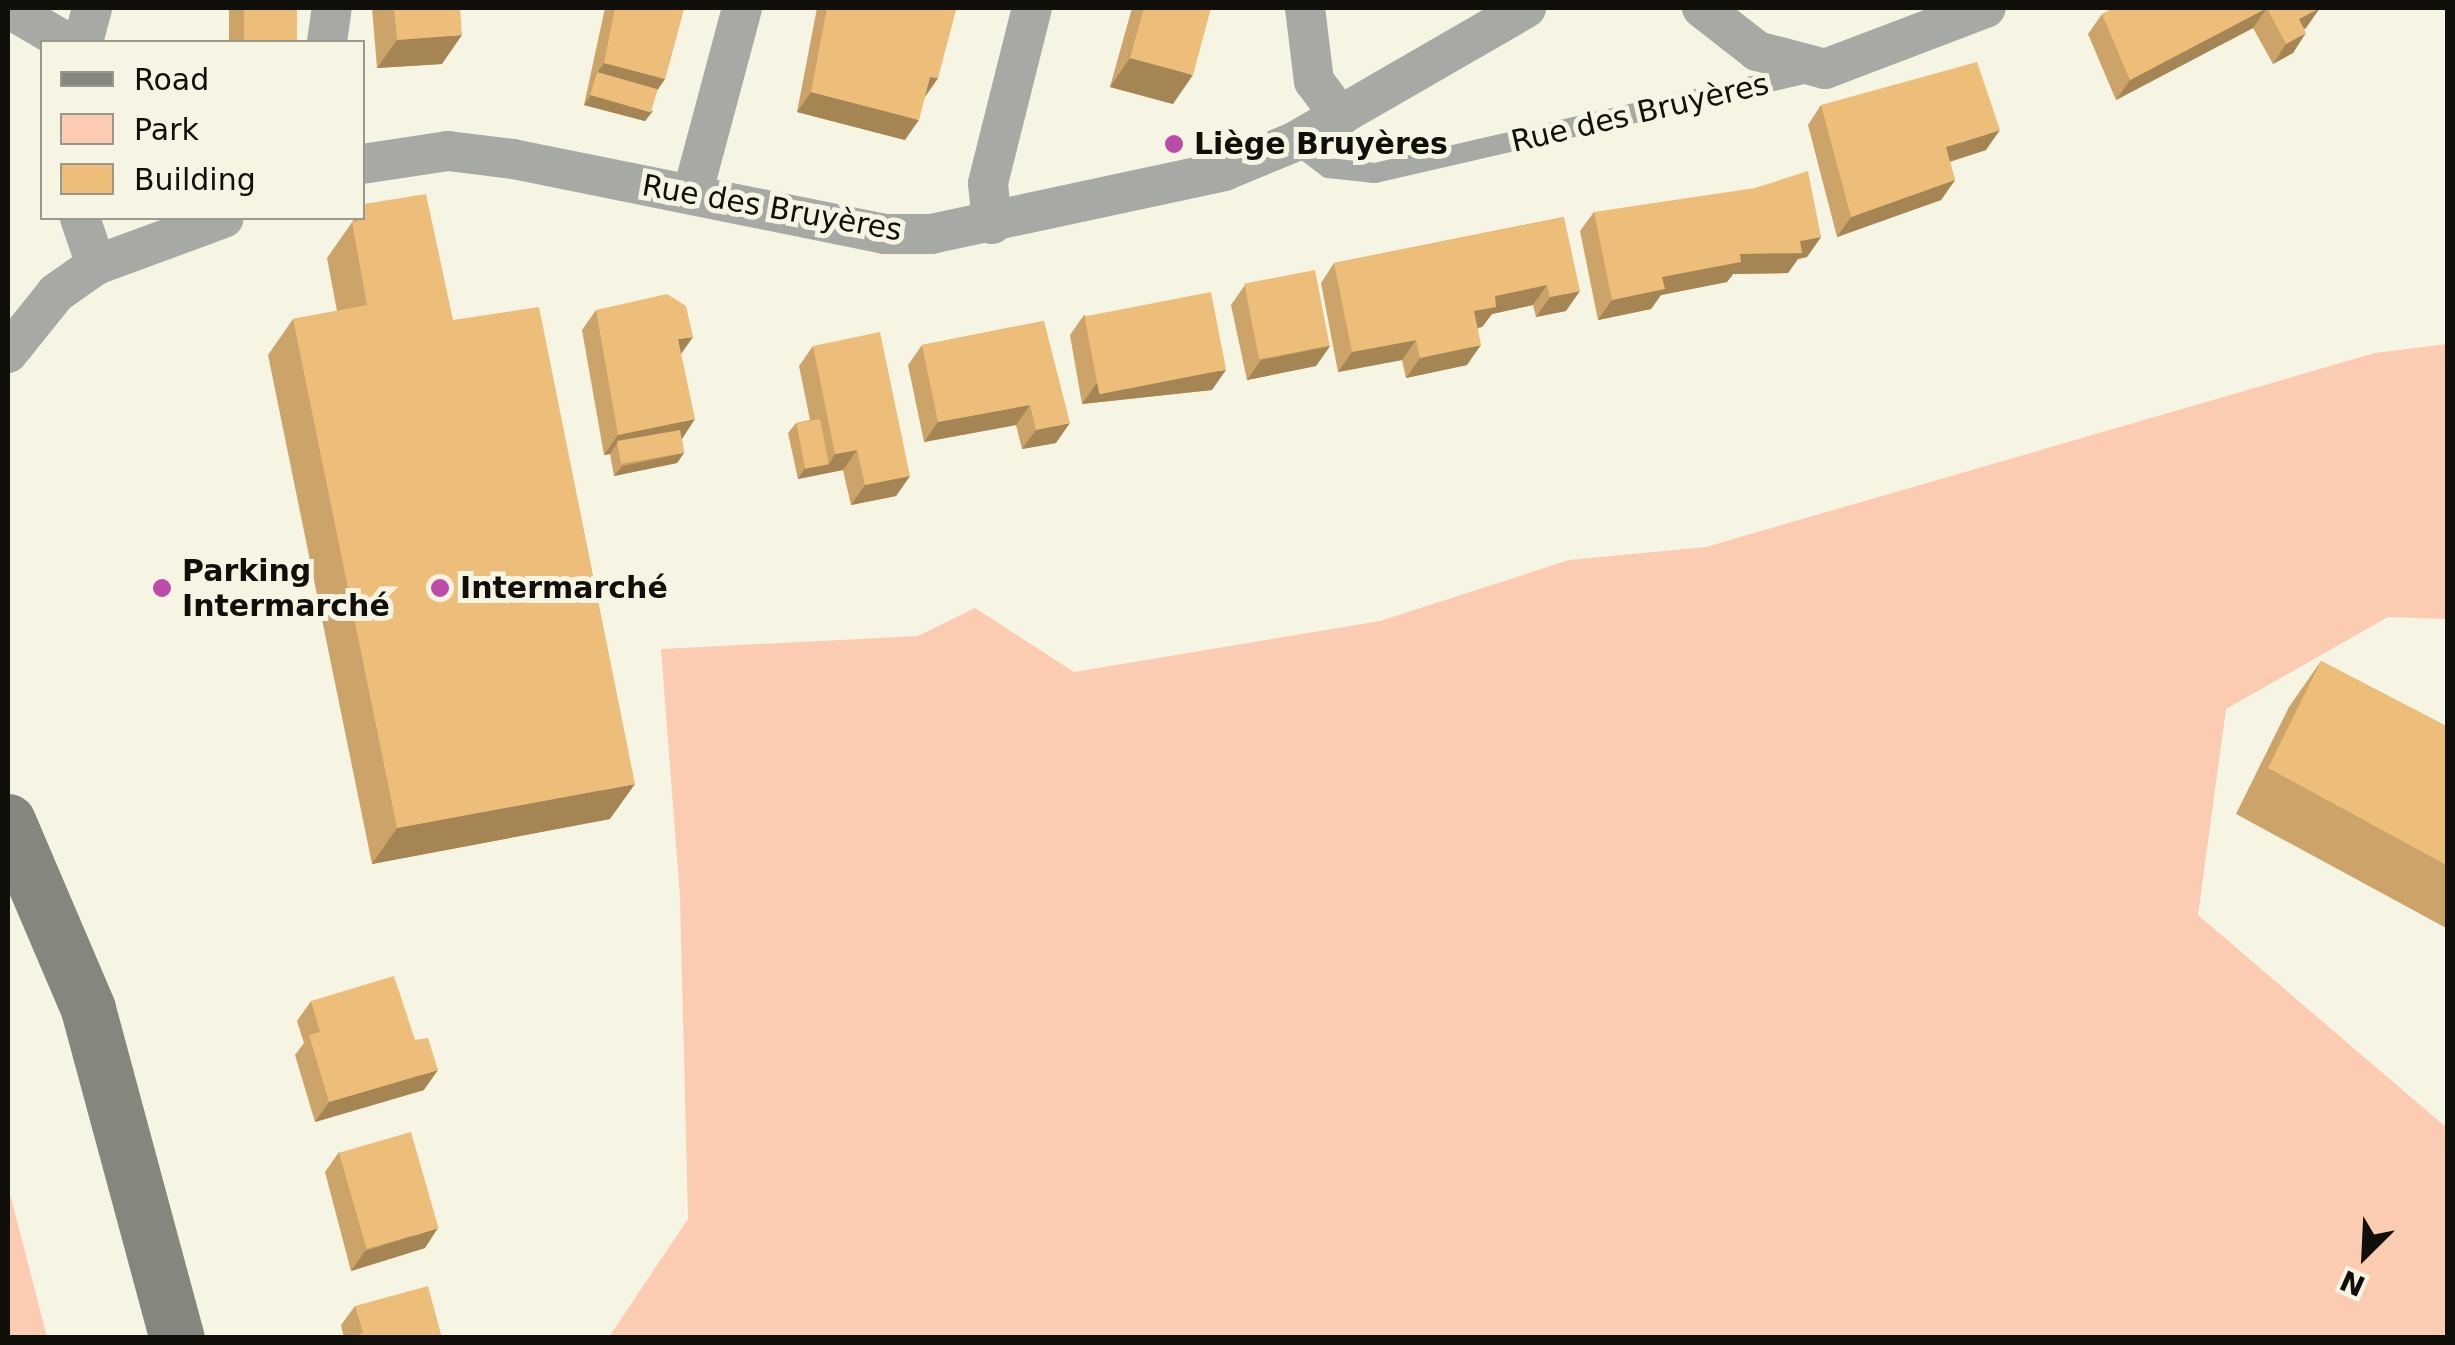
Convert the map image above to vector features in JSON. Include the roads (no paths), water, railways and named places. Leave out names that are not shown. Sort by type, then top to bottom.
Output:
[{"type":"street","points":[[8,8],[63,40]]},
{"type":"street","points":[[84,40],[92,8]]},
{"type":"street","points":[[327,40],[332,8]]},
{"type":"street","points":[[692,194],[742,8]]},
{"type":"street","points":[[992,224],[988,182],[1032,8]]},
{"type":"street","points":[[1305,8],[1314,80],[1340,116]]},
{"type":"street","name":"Rue des Bruyères","points":[[365,164],[448,151],[692,194],[884,234],[992,224],[1110,202],[1294,142],[1526,8]]},
{"type":"street","points":[[1702,8],[1757,51],[1825,69]]},
{"type":"street","name":"Rue des Bruyères","points":[[1825,69],[1986,8]]},
{"type":"street","points":[[81,220],[96,265]]},
{"type":"street","points":[[8,353],[56,293],[96,265],[219,220]]},
{"type":"street","points":[[8,821],[88,1008],[177,1338]]},
{"type":"lane","name":"Rue des Bruyères","points":[[1294,142],[1328,168],[1375,173],[1825,69]]},
{"type":"place","name":"Liège Bruyères","points":[[1174,144]]},
{"type":"place","name":"Parking Intermarché","points":[[162,588]]},
{"type":"place","name":"Intermarché","points":[[440,588]]}]
